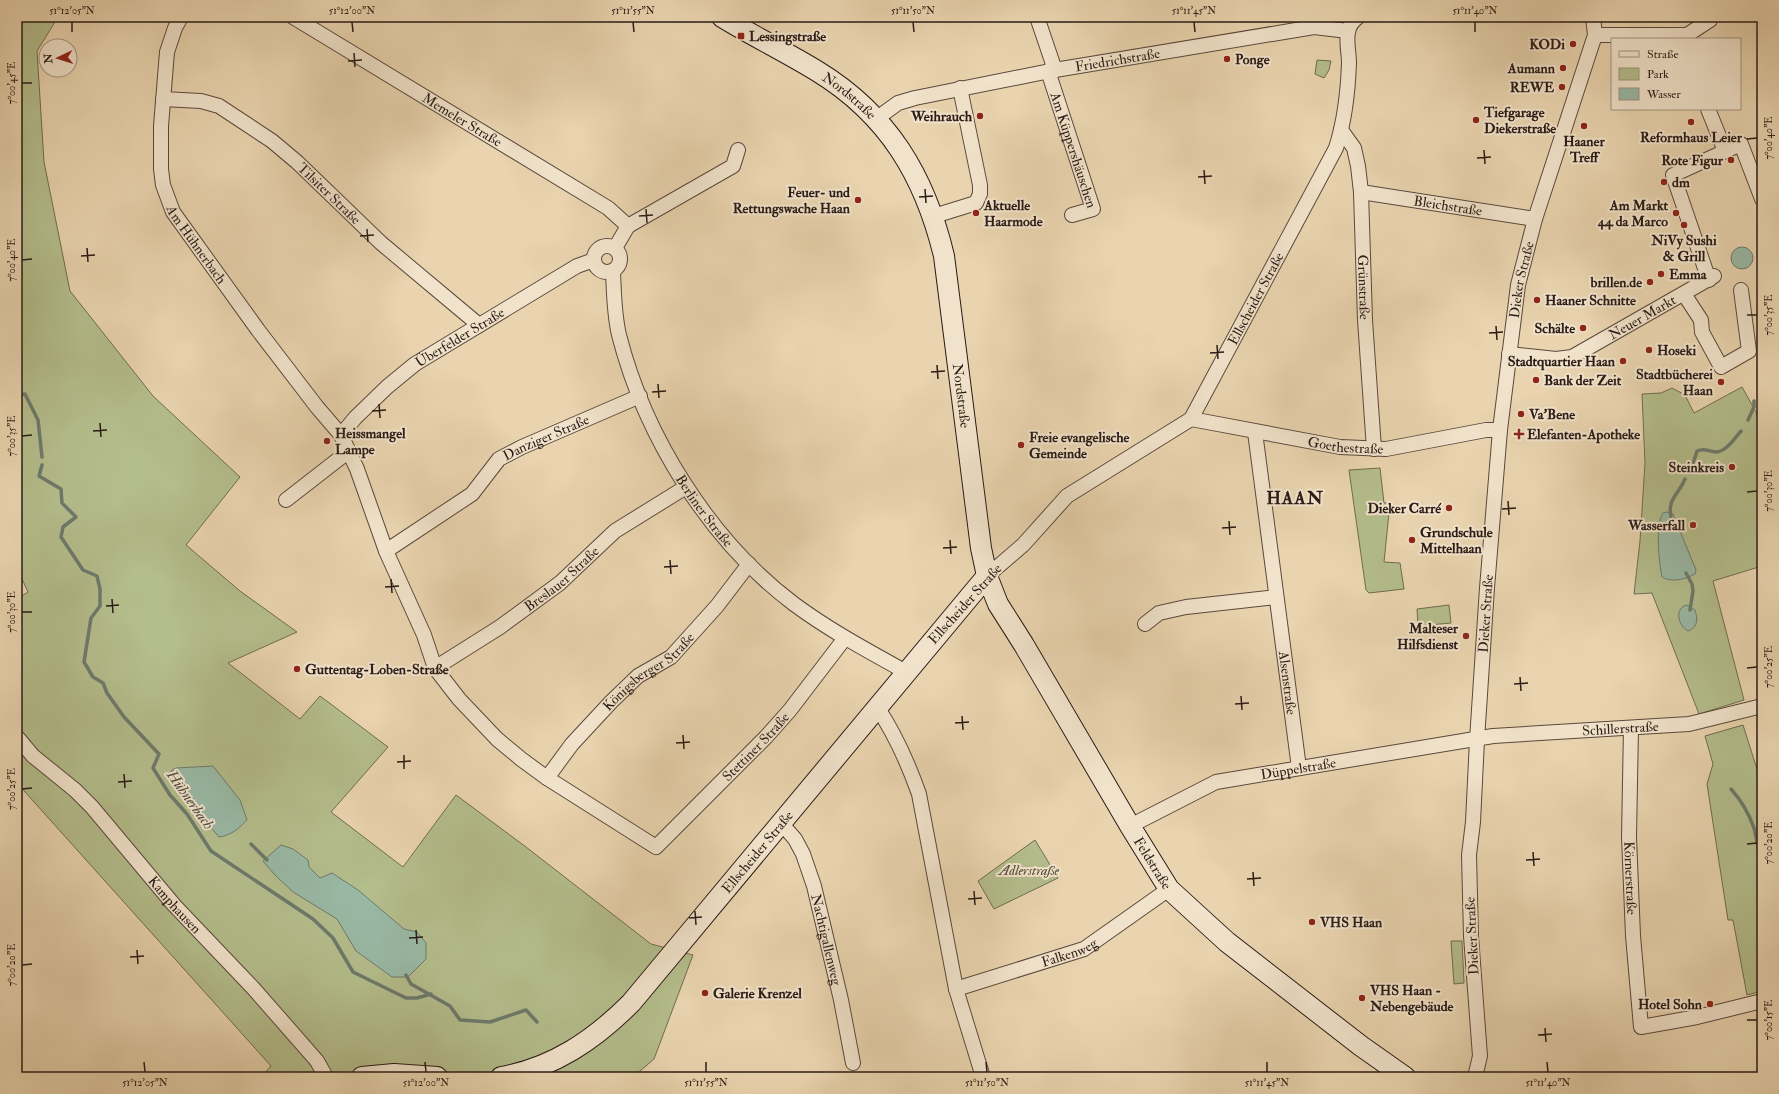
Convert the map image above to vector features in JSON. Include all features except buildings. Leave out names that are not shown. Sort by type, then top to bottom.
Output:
[{"type":"street","name":"Am Hühnerbach","points":[[181,17],[175,28],[167,52],[161,126],[161,170],[163,184],[173,212],[263,336],[317,407],[341,435]]},
{"type":"street","name":"Memeler Straße","points":[[293,17],[608,208],[628,226]]},
{"type":"street","name":"Nordstraße","points":[[722,17],[823,75],[861,104],[876,119],[910,165],[924,192],[934,216],[944,256],[981,548],[987,576]]},
{"type":"street","points":[[1037,17],[1051,71]]},
{"type":"street","points":[[1348,31],[1354,20],[1358,17]]},
{"type":"street","name":"Dieker Straße","points":[[1475,1077],[1480,1056],[1471,936],[1469,855],[1473,822],[1487,578],[1500,430],[1518,285],[1535,219],[1595,35],[1593,17]]},
{"type":"street","points":[[1595,35],[1687,37],[1710,20]]},
{"type":"street","name":"Friedrichstraße","points":[[876,119],[898,103],[914,98],[1051,71],[1314,27],[1348,31]]},
{"type":"street","name":"Ellscheider Straße","points":[[501,1077],[527,1072],[552,1062],[582,1045],[611,1022],[651,981],[987,576],[1023,545],[1067,496],[1191,419],[1336,148],[1341,130],[1347,92],[1349,61],[1348,31]]},
{"type":"street","name":"Am Küppershäuschen","points":[[1051,71],[1093,209],[1072,215]]},
{"type":"street","points":[[934,216],[976,203],[980,194],[980,185],[960,88]]},
{"type":"street","name":"Tilsiter Straße","points":[[163,99],[210,103],[230,113],[272,141],[297,162],[381,243],[478,325]]},
{"type":"street","points":[[1708,110],[1725,151]]},
{"type":"street","name":"Grünstraße","points":[[1341,130],[1354,148],[1361,192],[1365,320],[1374,449]]},
{"type":"street","name":"Neuer Markt","points":[[1509,354],[1556,359],[1572,357],[1712,278],[1673,175],[1741,144],[1762,199]]},
{"type":"street","points":[[615,248],[628,226],[733,166],[738,150]]},
{"type":"street","name":"Bleichstraße","points":[[1361,192],[1535,219]]},
{"type":"street","points":[[605,246],[615,248],[619,254],[620,260],[618,267],[612,272],[602,272],[596,267],[594,254],[599,248],[605,246]]},
{"type":"street","name":"Überfelder Straße","points":[[341,435],[387,387],[415,364],[577,266],[594,260]]},
{"type":"street","name":"Berliner Straße","points":[[612,272],[619,334],[640,396],[656,432],[686,486],[708,518],[749,564],[794,604],[845,638],[906,672]]},
{"type":"street","name":"Neuer Markt","points":[[1684,294],[1701,320],[1702,332],[1721,367],[1749,351],[1741,290]]},
{"type":"street","name":"Danziger Straße","points":[[386,551],[472,494],[499,459],[522,447],[640,396]]},
{"type":"street","name":"Goethestraße","points":[[1191,419],[1340,447],[1374,449],[1386,449],[1486,430],[1500,430]]},
{"type":"street","name":"Alsenstraße","points":[[1255,432],[1299,768]]},
{"type":"street","points":[[341,435],[358,470],[386,551],[424,635],[435,668],[459,699],[497,739],[547,778]]},
{"type":"street","points":[[286,500],[349,451]]},
{"type":"street","name":"Breslauer Straße","points":[[435,668],[500,627],[560,583],[615,531],[686,486]]},
{"type":"street","name":"Königsberger Straße","points":[[547,778],[572,744],[610,702],[638,676],[671,657],[717,606],[749,564]]},
{"type":"street","name":"Feldstraße","points":[[987,576],[998,604],[1169,889],[1227,942],[1361,1046],[1405,1077]]},
{"type":"street","points":[[1145,624],[1159,613],[1186,607],[1276,597]]},
{"type":"street","name":"Stettiner Straße","points":[[547,778],[656,847],[766,737],[790,710],[845,638]]},
{"type":"street","name":"Schillerstraße","points":[[1477,740],[1492,736],[1689,724],[1762,706]]},
{"type":"street","points":[[877,707],[893,732],[919,794],[956,989],[983,1077]]},
{"type":"street","name":"Körnerstraße","points":[[1631,728],[1629,837],[1633,936],[1641,1027],[1697,1017],[1762,1002]]},
{"type":"street","name":"Kamphausen","points":[[17,737],[33,756],[75,790],[92,807],[174,905],[254,989],[317,1061],[326,1077]]},
{"type":"street","name":"Düppelstraße","points":[[1130,826],[1216,782],[1477,740]]},
{"type":"street","name":"Nachtigallenweg","points":[[781,824],[795,839],[803,854],[814,886],[841,1000],[853,1063]]},
{"type":"street","name":"Falkenweg","points":[[956,989],[1084,949],[1169,889]]},
{"type":"street","points":[[362,1077],[394,1074],[437,1077]]},
{"type":"green space","points":[[17,17],[58,17],[45,38],[38,38],[38,78],[44,162],[70,291],[153,396],[240,477],[186,545],[240,591],[297,632],[228,663],[300,719],[320,696],[388,747],[331,812],[403,867],[456,795],[651,944],[693,955],[654,1059],[633,1077],[261,1077],[271,1066],[17,783],[17,599],[28,592],[17,568]]},
{"type":"green space","points":[[1317,60],[1331,61],[1329,70],[1324,78],[1315,74]]},
{"type":"green space","points":[[1742,387],[1762,423],[1762,566],[1713,581],[1744,700],[1699,714],[1652,593],[1634,594],[1640,541],[1645,463],[1642,394],[1661,393],[1672,388],[1685,395],[1694,413]]},
{"type":"green space","points":[[1380,468],[1384,503],[1390,503],[1384,562],[1400,563],[1404,589],[1369,593],[1366,590],[1349,470]]},
{"type":"green space","points":[[1449,605],[1451,623],[1418,626],[1417,609]]},
{"type":"green space","points":[[1743,725],[1762,785],[1762,991],[1747,995],[1733,920],[1728,920],[1707,784],[1713,764],[1705,736]]},
{"type":"green space","name":"Adlerstraße","points":[[1035,840],[1058,878],[994,909],[978,881]]},
{"type":"green space","points":[[1451,941],[1462,941],[1464,983],[1454,984]]},
{"type":"water","points":[[1738,247],[1746,247],[1753,254],[1753,262],[1746,269],[1738,269],[1731,262],[1731,254]]},
{"type":"water","points":[[1667,512],[1673,514],[1696,570],[1695,574],[1683,579],[1670,580],[1662,577],[1658,534],[1663,513]]},
{"type":"water","points":[[1687,605],[1695,610],[1697,617],[1694,627],[1688,631],[1682,625],[1679,617],[1680,610]]},
{"type":"water","points":[[213,766],[240,800],[247,820],[228,835],[219,837],[198,812],[193,798],[178,790],[169,777],[172,770],[176,768]]},
{"type":"water","points":[[281,845],[293,849],[308,860],[309,867],[320,878],[332,873],[358,890],[404,929],[417,932],[426,943],[426,959],[408,977],[392,977],[356,951],[337,919],[293,892],[263,861]]},
{"type":"waterway","name":"Hühnerbach","points":[[17,395],[25,394],[38,420],[42,457]]},
{"type":"waterway","points":[[1748,420],[1754,407],[1754,401]]},
{"type":"waterway","points":[[1690,473],[1697,451],[1702,449],[1714,452],[1723,450],[1741,431]]},
{"type":"waterway","name":"Hühnerbach","points":[[42,465],[39,476],[61,489],[62,503],[76,517],[63,527],[61,537],[83,570],[97,576],[100,589],[100,606],[91,618],[84,662],[93,677],[103,683],[107,693],[124,717],[159,754],[153,768],[170,795],[187,814],[211,851],[313,919],[333,938],[353,972],[406,998],[417,998],[431,994]]},
{"type":"waterway","points":[[1671,517],[1670,511],[1672,501],[1685,479]]},
{"type":"waterway","points":[[1686,573],[1692,584],[1693,591],[1690,610]]},
{"type":"waterway","points":[[1731,789],[1741,802],[1750,818],[1762,858]]},
{"type":"waterway","points":[[251,844],[267,860]]},
{"type":"waterway","name":"Hühnerbach","points":[[406,975],[411,984],[450,1006],[460,1020],[490,1022],[526,1010],[537,1022]]},
{"type":"place","name":"Lessingstraße","points":[[741,36]]},
{"type":"place","name":"KODi","points":[[1573,44]]},
{"type":"place","name":"Ponge","points":[[1227,59]]},
{"type":"place","name":"Aumann","points":[[1563,68]]},
{"type":"place","name":"REWE","points":[[1562,87]]},
{"type":"place","name":"Weihrauch","points":[[980,116]]},
{"type":"place","name":"Tiefgarage Diekerstraße","points":[[1476,120]]},
{"type":"place","name":"Reformhaus Leier","points":[[1691,122]]},
{"type":"place","name":"Haaner Treff","points":[[1584,126]]},
{"type":"place","name":"Rote Figur","points":[[1731,160]]},
{"type":"place","name":"dm","points":[[1664,182]]},
{"type":"place","name":"Feuer- und Rettungswache Haan","points":[[858,200]]},
{"type":"place","name":"Aktuelle Haarmode","points":[[976,213]]},
{"type":"place","name":"Am Markt 44 da Marco","points":[[1676,213]]},
{"type":"place","name":"NiVy Sushi & Grill","points":[[1684,225]]},
{"type":"place","name":"Emma","points":[[1661,274]]},
{"type":"place","name":"brillen.de","points":[[1650,282]]},
{"type":"place","name":"Haaner Schnitte","points":[[1537,300]]},
{"type":"place","name":"Schälte","points":[[1583,328]]},
{"type":"place","name":"Hoseki","points":[[1649,350]]},
{"type":"place","name":"Stadtquartier Haan","points":[[1623,361]]},
{"type":"place","name":"Bank der Zeit","points":[[1536,380]]},
{"type":"place","name":"Stadtbücherei Haan","points":[[1721,382]]},
{"type":"place","name":"Va'Bene","points":[[1521,414]]},
{"type":"place","name":"Elefanten-Apotheke","points":[[1519,434]]},
{"type":"place","name":"Heissmangel Lampe","points":[[327,441]]},
{"type":"place","name":"Freie evangelische Gemeinde","points":[[1021,445]]},
{"type":"place","name":"Steinkreis","points":[[1732,467]]},
{"type":"place","name":"Dieker Carré","points":[[1449,508]]},
{"type":"place","name":"Wasserfall","points":[[1693,525]]},
{"type":"place","name":"Grundschule Mittelhaan","points":[[1412,540]]},
{"type":"place","name":"Malteser Hilfsdienst","points":[[1466,636]]},
{"type":"place","name":"Guttentag-Loben-Straße","points":[[297,669]]},
{"type":"place","name":"VHS Haan","points":[[1312,922]]},
{"type":"place","name":"Galerie Krenzel","points":[[705,993]]},
{"type":"place","name":"VHS Haan - Nebengebäude","points":[[1362,998]]},
{"type":"place","name":"Hotel Sohn","points":[[1710,1004]]},
{"type":"district","name":"HAAN","points":[[1295,498]]}]
